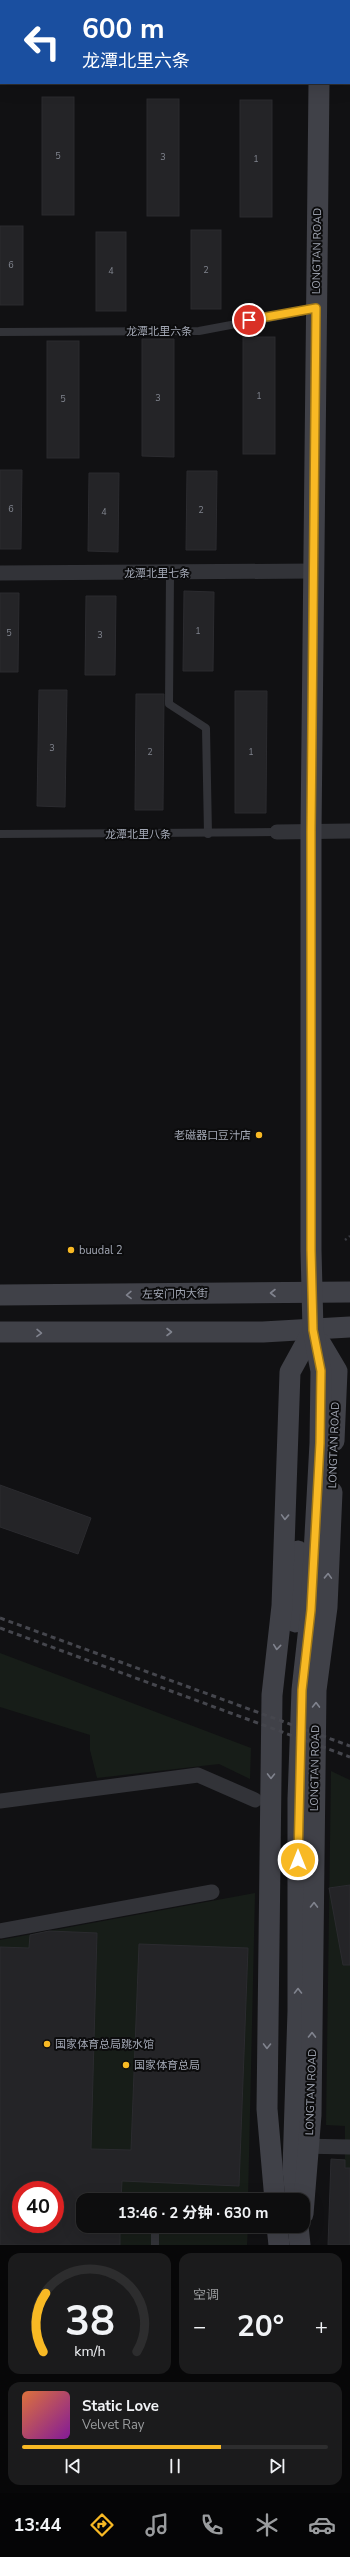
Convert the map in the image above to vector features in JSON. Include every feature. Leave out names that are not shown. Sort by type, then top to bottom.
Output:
[{"type":"street","name":"LONGTAN ROAD","points":[[302,2193],[298,2011],[298,1800],[302,1690],[311,1610],[320,1443],[321,1371],[313,1330],[312,1293],[311,831],[319,84]]},
{"type":"street","name":"龙潭北里七条","points":[[0,573],[170,574],[314,571]]},
{"type":"street","points":[[277,832],[350,831]]},
{"type":"street","name":"左安门内大街","points":[[0,1295],[350,1292]]},
{"type":"street","points":[[0,1332],[313,1330],[350,1328]]},
{"type":"street","name":"LONGTAN ROAD","points":[[280,2193],[285,1777],[289,1686],[297,1606],[302,1372],[313,1330]]},
{"type":"street","points":[[274,2193],[267,2109],[272,1694],[282,1606],[290,1372],[313,1330]]},
{"type":"street","points":[[0,1801],[198,1775],[255,1800]]},
{"type":"street","points":[[0,1931],[212,1892]]},
{"type":"street","name":"LONGTAN ROAD","points":[[297,2193],[301,2146]]},
{"type":"street","points":[[301,2146],[350,2147]]},
{"type":"street","points":[[278,2233],[279,2245]]},
{"type":"street","points":[[299,2233],[300,2245]]},
{"type":"street","points":[[300,2245],[301,2233]]},
{"type":"lane","name":"龙潭北里六条","points":[[0,332],[199,331],[316,308]]},
{"type":"lane","points":[[170,574],[169,704],[206,728],[208,834]]},
{"type":"lane","name":"龙潭北里八条","points":[[0,834],[208,834],[277,832]]},
{"type":"lane","points":[[154,2233],[155,2245]]},
{"type":"path","points":[[345,1240],[350,1236]]},
{"type":"shaded area","points":[[0,1653],[251,1748],[250,1779],[219,1764],[97,1778],[90,1750],[90,1735],[0,1707]]},
{"type":"shaded area","points":[[331,1771],[350,1780],[350,2245],[328,2245],[331,2159],[345,2159],[345,2126],[326,2125]]},
{"type":"shaded area","name":"国家体育总局","points":[[255,1893],[248,2193],[76,2193],[76,2233],[248,2233],[247,2245],[0,2245],[0,1940]]},
{"type":"building","points":[[42,97],[74,97],[74,215],[42,215]]},
{"type":"building","points":[[147,99],[179,99],[179,216],[147,216]]},
{"type":"building","points":[[240,100],[272,100],[272,217],[240,217]]},
{"type":"building","points":[[0,226],[23,226],[23,305],[0,305]]},
{"type":"building","points":[[191,230],[221,230],[221,309],[191,309]]},
{"type":"building","points":[[96,232],[126,232],[126,311],[96,311]]},
{"type":"building","points":[[243,337],[275,337],[275,454],[243,454]]},
{"type":"building","points":[[142,339],[174,339],[174,457],[142,456]]},
{"type":"building","points":[[47,341],[79,341],[79,458],[47,458]]},
{"type":"building","points":[[0,470],[22,470],[21,549],[0,549]]},
{"type":"building","points":[[187,471],[217,471],[216,550],[186,550]]},
{"type":"building","points":[[89,473],[119,473],[118,552],[88,551]]},
{"type":"building","points":[[184,591],[214,592],[213,671],[183,671]]},
{"type":"building","points":[[0,593],[19,593],[18,672],[0,672]]},
{"type":"building","points":[[86,596],[116,596],[115,675],[85,675]]},
{"type":"building","points":[[39,690],[67,690],[65,807],[37,806]]},
{"type":"building","points":[[235,691],[267,691],[266,813],[235,813]]},
{"type":"building","points":[[136,694],[164,694],[163,810],[135,810]]},
{"type":"building","points":[[0,1485],[91,1518],[78,1554],[0,1527]]},
{"type":"building","points":[[350,1885],[350,1965],[343,1965],[329,1888]]},
{"type":"building","name":"国家体育总局","points":[[49,1931],[97,1933],[91,2149],[131,2150],[139,1944],[248,1948],[239,2186],[122,2181],[121,2193],[76,2193],[76,2233],[120,2233],[120,2245],[0,2245],[0,1947],[29,1948],[30,1935]]},
{"type":"building","points":[[331,2159],[345,2160],[345,2168],[350,2168],[350,2245],[328,2245]]},
{"type":"railway","points":[[0,1618],[350,1746]]},
{"type":"railway","points":[[0,1628],[350,1757]]},
{"type":"place","name":"老磁器口豆汁店","points":[[259,1135]]},
{"type":"place","name":"buudal 2","points":[[71,1250]]},
{"type":"place","name":"国家体育总局跳水馆","points":[[47,2044]]},
{"type":"place","name":"国家体育总局","points":[[126,2065]]},
{"type":"route","points":[[249,320],[316,308],[311,831],[311,1250],[313,1330],[321,1371],[320,1443],[311,1610],[302,1690],[298,1800],[298,1860]]}]
